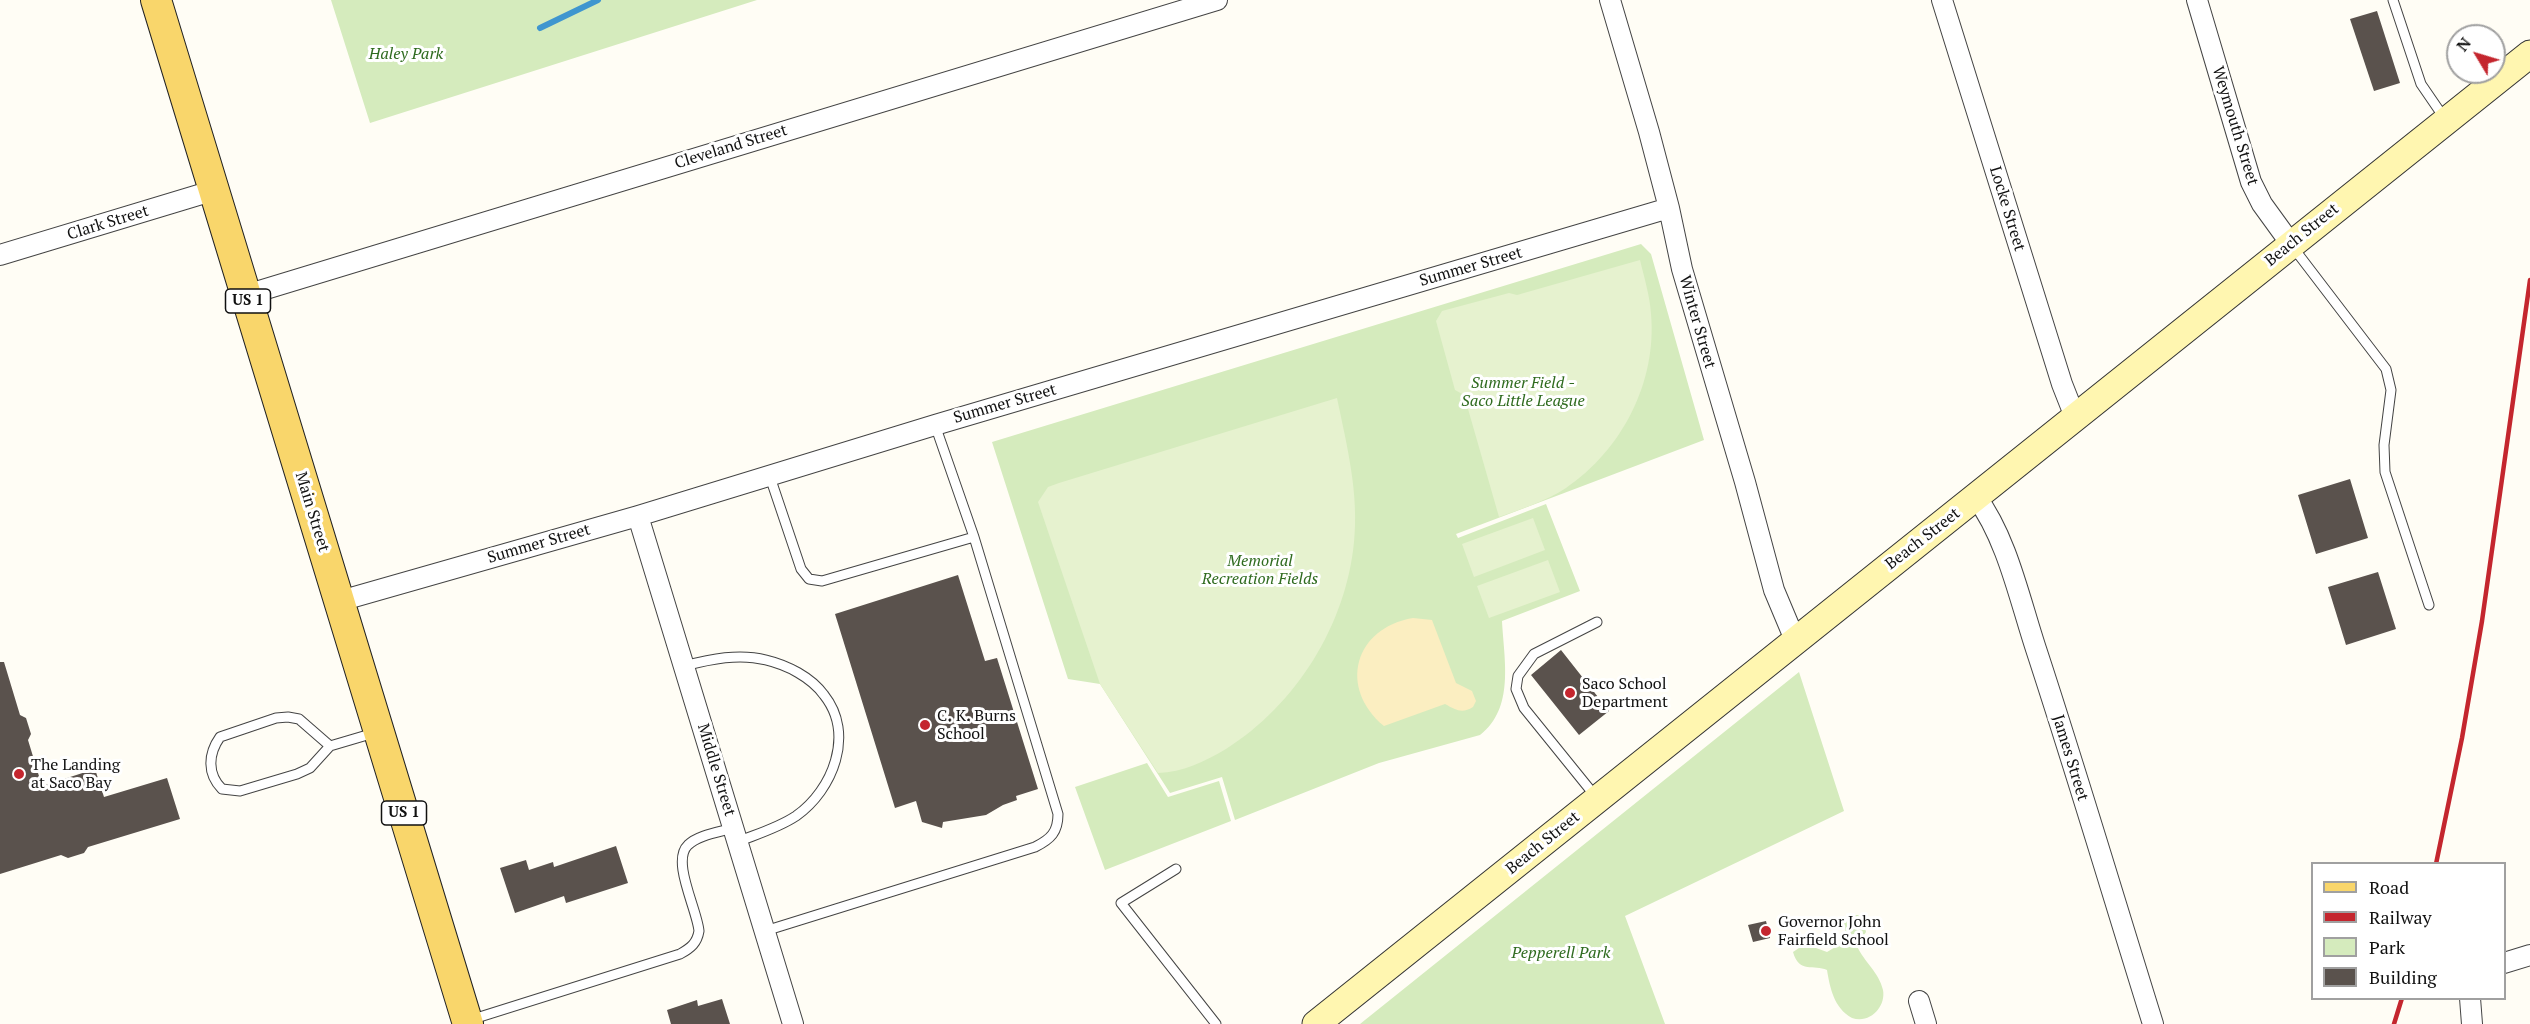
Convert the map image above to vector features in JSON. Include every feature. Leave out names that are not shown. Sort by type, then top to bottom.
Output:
[{"type":"main road","name":"Main Street","points":[[156,0],[468,1022]]},
{"type":"main road","name":"Beach Street","points":[[1316,1024],[2530,54]]},
{"type":"street","name":"Cleveland Street","points":[[246,295],[1217,0]]},
{"type":"street","name":"Winter Street","points":[[1610,0],[1669,208],[1682,269],[1745,482],[1774,590],[1795,640]]},
{"type":"street","name":"Locke Street","points":[[1941,0],[2062,384],[2075,417]]},
{"type":"street","name":"Weymouth Street","points":[[2197,0],[2251,182],[2262,204],[2291,244]]},
{"type":"street","name":"Clark Street","points":[[0,255],[215,190]]},
{"type":"street","name":"Summer Street","points":[[340,601],[770,477],[935,425],[1669,208]]},
{"type":"street","name":"James Street","points":[[1976,497],[1989,518],[2006,560],[2153,1024]]},
{"type":"street","name":"Middle Street","points":[[638,516],[793,1024]]},
{"type":"street","points":[[2506,963],[2530,955]]},
{"type":"street","points":[[2470,1000],[2472,1024]]},
{"type":"street","points":[[1919,1001],[1926,1024]]},
{"type":"lane","points":[[2393,0],[2421,84],[2446,121]]},
{"type":"lane","points":[[2291,244],[2386,369],[2391,390],[2384,445],[2385,472],[2430,605]]},
{"type":"lane","points":[[765,931],[1035,847],[1047,841],[1054,834],[1058,825],[1058,814],[974,537],[935,425]]},
{"type":"lane","points":[[770,477],[801,569],[809,579],[822,581],[974,537]]},
{"type":"lane","points":[[1596,622],[1534,654],[1518,676],[1516,689],[1524,708],[1598,799]]},
{"type":"lane","points":[[468,1022],[681,954],[689,949],[698,939],[699,931],[682,870],[682,855],[688,844],[782,824],[797,815],[824,786],[834,769],[838,754],[838,736],[832,707],[824,694],[812,682],[787,668],[750,657],[720,658],[684,666]]},
{"type":"lane","points":[[330,746],[299,720],[276,718],[220,737],[211,753],[210,762],[216,783],[222,789],[240,791],[310,768],[330,746],[379,732]]},
{"type":"lane","points":[[1176,869],[1120,903],[1216,1024]]},
{"type":"green space","name":"Haley Park","points":[[331,0],[757,0],[370,123]]},
{"type":"green space","name":"Memorial Recreation Fields","points":[[1641,244],[1651,254],[1704,440],[1456,534],[1458,538],[1546,504],[1580,591],[1502,621],[1505,682],[1503,697],[1491,724],[1480,735],[1379,763],[1235,820],[1222,777],[1170,793],[1100,684],[1068,679],[992,442]]},
{"type":"green space","name":"Summer Field - Saco Little League","points":[[1640,260],[1650,307],[1651,339],[1642,389],[1632,412],[1604,454],[1566,488],[1550,497],[1499,517],[1464,395],[1455,390],[1436,321],[1442,311],[1509,293],[1517,295]]},
{"type":"green space","points":[[1337,398],[1351,470],[1355,524],[1349,573],[1328,632],[1313,660],[1295,686],[1251,731],[1226,749],[1201,762],[1176,771],[1158,773],[1100,684],[1038,502],[1048,487],[1059,483]]},
{"type":"green space","points":[[1533,518],[1545,550],[1474,577],[1462,544]]},
{"type":"green space","points":[[1548,560],[1560,592],[1489,618],[1477,586]]},
{"type":"green space","name":"Pepperell Park","points":[[1799,672],[1844,811],[1625,916],[1665,1024],[1360,1024]]},
{"type":"green space","points":[[1147,763],[1168,797],[1219,781],[1231,821],[1105,870],[1075,787]]},
{"type":"green space","points":[[1851,915],[1858,915],[1863,920],[1866,932],[1857,946],[1878,978],[1883,990],[1882,1002],[1876,1012],[1859,1019],[1846,1014],[1837,1003],[1831,990],[1827,970],[1803,966],[1793,952],[1805,944],[1827,952],[1847,940],[1844,922]]},
{"type":"sand","points":[[1413,618],[1432,620],[1456,683],[1472,691],[1476,701],[1473,707],[1466,710],[1462,711],[1445,704],[1384,726],[1370,711],[1361,694],[1357,678],[1359,662],[1366,647],[1377,634],[1393,624]]},
{"type":"building","points":[[2377,11],[2400,83],[2374,91],[2350,19]]},
{"type":"building","points":[[2350,479],[2368,538],[2316,554],[2298,495]]},
{"type":"building","points":[[2378,572],[2396,629],[2346,645],[2328,587]]},
{"type":"building","points":[[958,575],[985,661],[997,658],[1038,789],[1016,796],[1017,800],[986,815],[943,822],[942,828],[922,822],[916,801],[895,808],[835,614]]},
{"type":"building","name":"Saco School Department","points":[[1561,650],[1609,711],[1579,735],[1531,675]]},
{"type":"building","name":"The Landing at Saco Bay","points":[[0,662],[4,662],[20,715],[26,718],[31,734],[28,740],[42,786],[95,769],[104,797],[167,778],[180,819],[88,847],[84,853],[68,858],[61,855],[0,874]]},
{"type":"building","points":[[616,846],[628,883],[566,903],[564,896],[515,913],[500,868],[526,860],[529,870],[553,862],[554,867]]},
{"type":"building","points":[[1766,921],[1770,938],[1753,942],[1748,925]]},
{"type":"building","points":[[722,999],[730,1024],[671,1024],[667,1010],[697,1000],[698,1006]]},
{"type":"waterway","points":[[540,28],[598,0]]},
{"type":"railway","points":[[2436,862],[2462,738],[2482,621],[2530,280]]},
{"type":"railway","points":[[2394,1024],[2401,1000]]},
{"type":"place","name":"Saco School Department","points":[[1570,693]]},
{"type":"place","name":"C. K. Burns School","points":[[925,725]]},
{"type":"place","name":"The Landing at Saco Bay","points":[[19,774]]},
{"type":"place","name":"Governor John Fairfield School","points":[[1766,931]]}]
